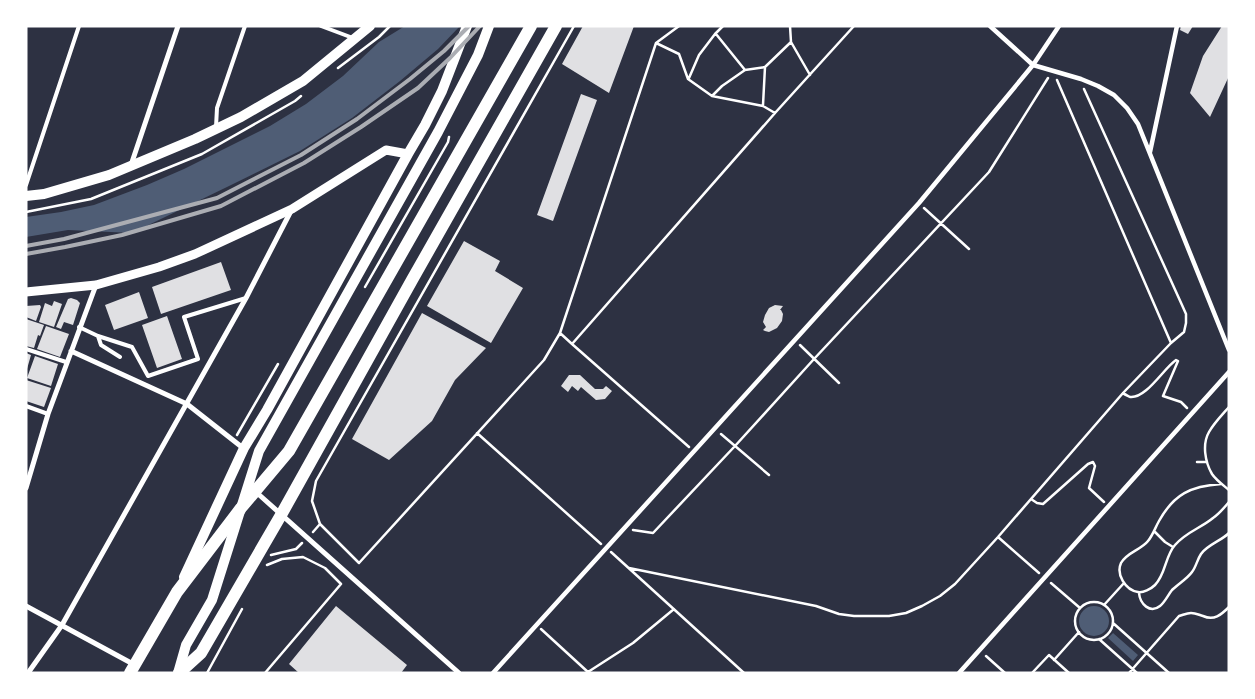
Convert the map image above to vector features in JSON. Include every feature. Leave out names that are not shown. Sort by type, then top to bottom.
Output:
[{"type":"main road","points":[[26,196],[44,194],[109,175],[242,117],[303,82],[370,26]]},
{"type":"main road","points":[[133,669],[177,592],[244,448],[272,402],[426,124],[442,92],[467,26]]},
{"type":"main road","points":[[252,489],[259,451],[438,132],[478,55],[489,26]]},
{"type":"main road","points":[[177,592],[241,508],[252,489],[289,451],[531,26]]},
{"type":"main road","points":[[179,673],[201,654],[556,26]]},
{"type":"main road","points":[[179,673],[186,644],[212,600],[241,508]]},
{"type":"street","points":[[131,165],[178,26]]},
{"type":"street","points":[[990,26],[1033,65],[1098,86],[1114,95],[1127,108],[1138,124],[1229,350]]},
{"type":"street","points":[[493,673],[920,203],[1033,65],[1059,26]]},
{"type":"street","points":[[1150,154],[1177,26]]},
{"type":"street","points":[[26,292],[96,285],[159,267],[195,254],[292,209],[386,150],[408,154]]},
{"type":"street","points":[[28,673],[62,625],[246,298],[292,209]]},
{"type":"street","points":[[26,488],[48,414],[96,285]]},
{"type":"street","points":[[70,351],[187,404],[244,448]]},
{"type":"street","points":[[959,673],[1229,372]]},
{"type":"street","points":[[252,489],[459,673]]},
{"type":"street","points":[[26,606],[62,625],[133,669]]},
{"type":"lane","points":[[26,185],[79,26]]},
{"type":"lane","points":[[215,129],[217,108],[245,26]]},
{"type":"lane","points":[[321,26],[355,39]]},
{"type":"lane","points":[[80,327],[98,336],[132,347],[148,376],[198,359],[184,317],[246,298]]},
{"type":"lane","points":[[98,336],[101,345],[120,357]]},
{"type":"lane","points":[[26,349],[66,362]]},
{"type":"lane","points":[[26,406],[48,414]]},
{"type":"path","points":[[379,37],[390,26]]},
{"type":"path","points":[[574,26],[316,481],[312,501],[320,524],[359,563],[544,360],[560,333],[656,43],[679,26]]},
{"type":"path","points":[[688,79],[699,55],[723,26]]},
{"type":"path","points":[[790,26],[790,42],[810,75]]},
{"type":"path","points":[[572,344],[775,112],[854,26]]},
{"type":"path","points":[[715,34],[745,70]]},
{"type":"path","points":[[712,96],[722,86],[745,70],[765,67],[790,42]]},
{"type":"path","points":[[656,43],[679,54],[688,79],[712,96],[763,106],[775,112]]},
{"type":"path","points":[[763,106],[765,67]]},
{"type":"path","points":[[623,529],[653,533],[736,446],[814,359],[989,172],[1053,71]]},
{"type":"path","points":[[1053,71],[1171,343]]},
{"type":"path","points":[[629,568],[816,606],[839,614],[854,616],[889,616],[906,613],[940,596],[956,584],[1123,394],[1171,343],[1184,332],[1186,314],[1182,304],[1079,79]]},
{"type":"path","points":[[920,203],[969,250]]},
{"type":"path","points":[[560,333],[694,451]]},
{"type":"path","points":[[795,340],[838,383]]},
{"type":"path","points":[[1123,394],[1130,397],[1138,396],[1176,360],[1178,362],[1163,396],[1181,402],[1192,413]]},
{"type":"path","points":[[1229,407],[1209,432],[1205,442],[1207,462],[1212,473],[1229,490]]},
{"type":"path","points":[[715,428],[769,475]]},
{"type":"path","points":[[1031,499],[1043,504],[1088,464],[1093,462],[1095,466],[1089,488],[1108,506]]},
{"type":"path","points":[[1196,462],[1207,462]]},
{"type":"path","points":[[1221,484],[1204,485],[1190,490],[1177,498],[1163,515],[1144,546],[1127,555],[1121,563],[1121,579],[1132,590],[1139,593],[1154,586],[1162,575],[1171,550],[1187,534],[1213,518],[1229,502]]},
{"type":"path","points":[[271,555],[296,549],[320,524]]},
{"type":"path","points":[[1154,531],[1165,542],[1174,547]]},
{"type":"path","points":[[1139,593],[1141,603],[1153,609],[1158,608],[1193,570],[1200,555],[1229,533]]},
{"type":"path","points":[[265,673],[341,584],[325,568],[302,557],[282,559],[266,565]]},
{"type":"path","points":[[1104,605],[1124,583]]},
{"type":"path","points":[[1113,623],[1108,633],[1099,639],[1088,639],[1079,632],[1075,623],[1080,608],[1090,602],[1104,605],[1110,611],[1113,623],[1169,673]]},
{"type":"path","points":[[207,673],[244,607]]},
{"type":"path","points":[[1129,673],[1179,616],[1189,613],[1214,618],[1229,607]]},
{"type":"path","points":[[536,625],[589,672],[633,643],[674,609]]},
{"type":"path","points":[[1054,660],[1079,632]]},
{"type":"path","points":[[1099,639],[1136,673]]},
{"type":"path","points":[[979,650],[1005,673]]},
{"type":"path","points":[[1032,673],[1049,655],[1069,673]]},
{"type":"water","points":[[405,26],[460,26],[438,49],[400,81],[352,118],[300,151],[132,233],[68,230],[26,237],[26,217],[94,205],[184,169],[270,126],[306,104],[343,76],[379,42]]},
{"type":"water","points":[[1094,606],[1105,610],[1109,621],[1105,632],[1094,636],[1083,632],[1079,621],[1083,610]]},
{"type":"water","points":[[1113,633],[1138,655],[1133,661],[1108,638]]},
{"type":"building","points":[[583,26],[634,26],[609,93],[562,64]]},
{"type":"building","points":[[1181,26],[1193,26],[1188,34],[1180,30]]},
{"type":"building","points":[[1222,26],[1229,26],[1229,76],[1210,117],[1190,93],[1203,56]]},
{"type":"building","points":[[581,94],[597,100],[553,221],[537,215]]},
{"type":"building","points":[[464,241],[500,261],[495,271],[523,288],[491,343],[427,306]]},
{"type":"building","points":[[221,262],[231,290],[161,314],[152,287]]},
{"type":"building","points":[[139,292],[148,318],[114,330],[105,305]]},
{"type":"building","points":[[71,298],[80,303],[73,325],[64,322],[61,329],[56,327],[68,299]]},
{"type":"building","points":[[54,301],[62,304],[54,327],[39,322],[45,303],[52,306]]},
{"type":"building","points":[[40,305],[36,321],[26,317],[26,306]]},
{"type":"building","points":[[775,305],[783,306],[780,310],[783,314],[782,321],[777,328],[769,332],[765,331],[763,330],[766,327],[763,322],[765,315],[769,308]]},
{"type":"building","points":[[422,313],[486,348],[455,380],[432,421],[389,460],[352,439]]},
{"type":"building","points":[[167,316],[182,359],[157,368],[142,325]]},
{"type":"building","points":[[26,319],[44,325],[40,336],[38,335],[34,348],[26,346]]},
{"type":"building","points":[[46,326],[69,334],[60,357],[37,349]]},
{"type":"building","points":[[26,353],[31,355],[27,369],[26,369]]},
{"type":"building","points":[[35,356],[58,364],[51,386],[27,378]]},
{"type":"building","points":[[569,375],[580,375],[595,389],[603,389],[606,386],[612,391],[605,399],[596,400],[581,387],[578,391],[572,386],[568,392],[561,386]]},
{"type":"building","points":[[26,380],[51,388],[44,407],[26,401]]},
{"type":"building","points":[[336,606],[407,665],[401,673],[299,673],[289,664]]},
{"type":"railway","points":[[26,246],[64,239],[217,198],[301,155],[357,119],[444,51],[469,26]]},
{"type":"railway","points":[[26,254],[122,235],[221,206],[304,163],[418,88],[480,26]]}]
